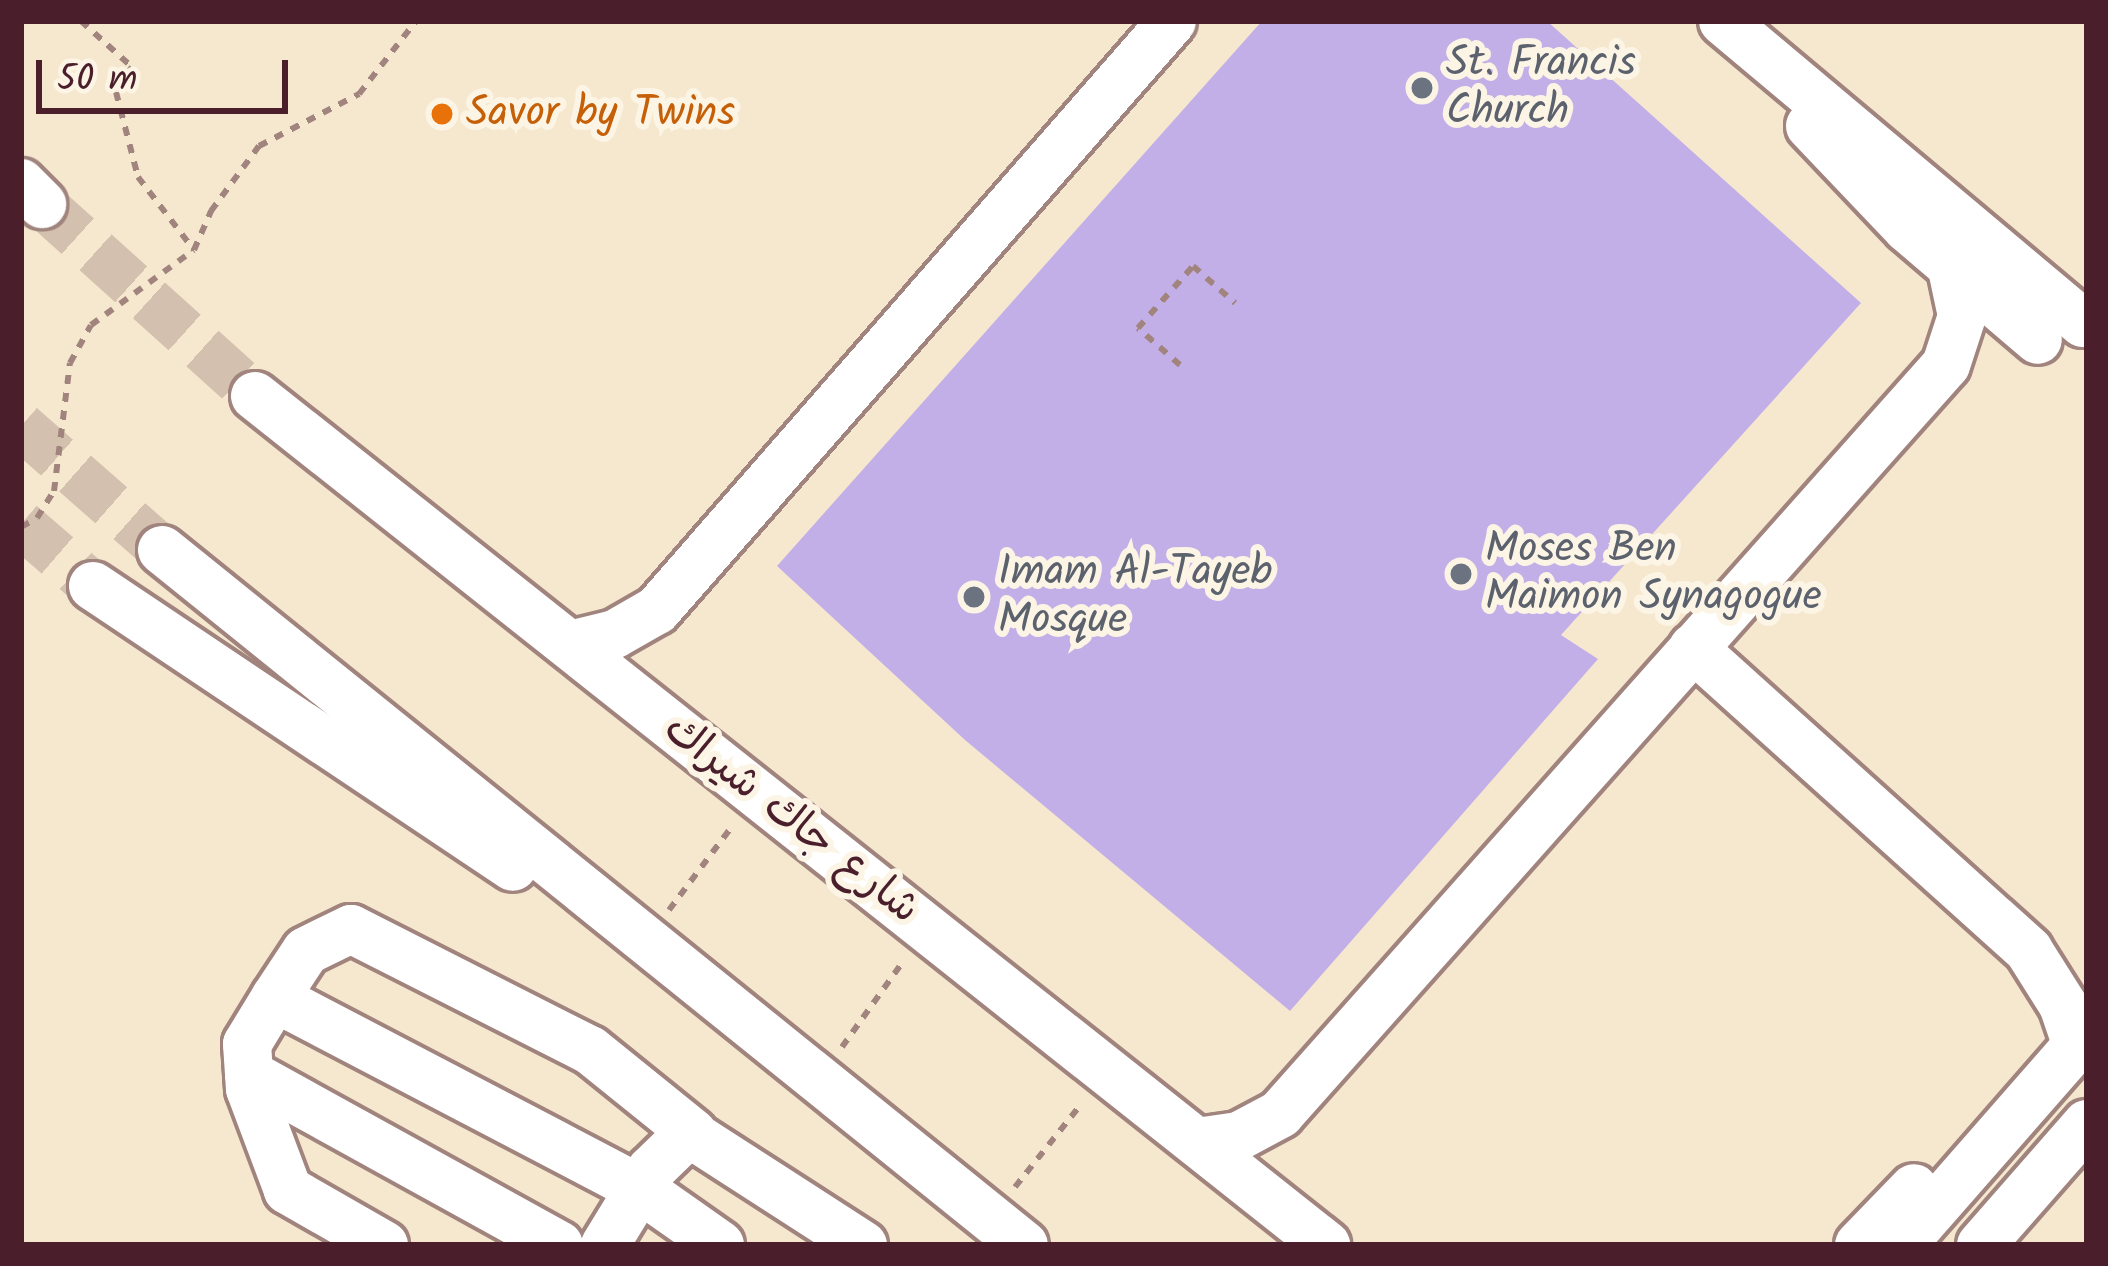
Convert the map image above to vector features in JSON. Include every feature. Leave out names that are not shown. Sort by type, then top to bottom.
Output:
[{"type":"street","points":[[570,645],[615,634],[657,610],[1172,21]]},
{"type":"street","points":[[1730,27],[1821,138],[1952,269],[2038,340],[1979,349],[1946,364]]},
{"type":"street","points":[[1730,27],[2083,323]]},
{"type":"street","points":[[1197,1142],[1240,1136],[1280,1114],[1946,364],[1962,316],[1952,269]]},
{"type":"street","name":"شارع جاك شيراك","points":[[255,396],[1326,1245]]},
{"type":"street","points":[[162,550],[1008,1232]]},
{"type":"street","points":[[93,586],[447,828],[630,930]]},
{"type":"street","points":[[648,707],[657,610]]},
{"type":"street","points":[[1693,648],[2029,950],[2082,1040],[1902,1245]]},
{"type":"street","points":[[384,1245],[288,1190],[266,1144],[249,1073],[247,1044],[306,951],[351,929],[590,1050],[693,1133],[863,1245]]},
{"type":"street","points":[[2029,950],[2087,975]]},
{"type":"street","points":[[275,998],[639,1188],[720,1245]]},
{"type":"street","points":[[249,1073],[559,1245]]},
{"type":"street","points":[[1268,1198],[1280,1114]]},
{"type":"street","points":[[1981,1245],[2087,1124]]},
{"type":"street","points":[[605,1245],[639,1188],[677,1138],[693,1133]]},
{"type":"street","points":[[1858,1245],[1921,1182],[1978,1159]]},
{"type":"path","points":[[82,21],[133,68],[116,92],[138,177],[194,250]]},
{"type":"path","points":[[21,527],[54,491],[70,363],[91,325],[194,250],[211,211],[259,146],[358,94],[416,21]]},
{"type":"path","points":[[1180,365],[1138,328],[1193,266],[1235,302]]},
{"type":"path","points":[[630,930],[758,794]]},
{"type":"path","points":[[818,1081],[928,928]]},
{"type":"path","points":[[1008,1232],[1107,1071]]},
{"type":"building","points":[[1262,21],[1547,21],[1861,303],[1561,635],[1598,659],[1290,1011],[965,740],[777,566]]},
{"type":"tunnel","points":[[42,204],[255,396]]},
{"type":"tunnel","points":[[21,426],[162,550]]},
{"type":"tunnel","points":[[21,524],[93,586]]},
{"type":"place","name":"St. Francis Church","points":[[1422,88]]},
{"type":"place","name":"Savor by Twins","points":[[442,114]]},
{"type":"place","name":"Moses Ben Maimon Synagogue","points":[[1461,574]]},
{"type":"place","name":"Imam Al-Tayeb Mosque","points":[[974,597]]}]
